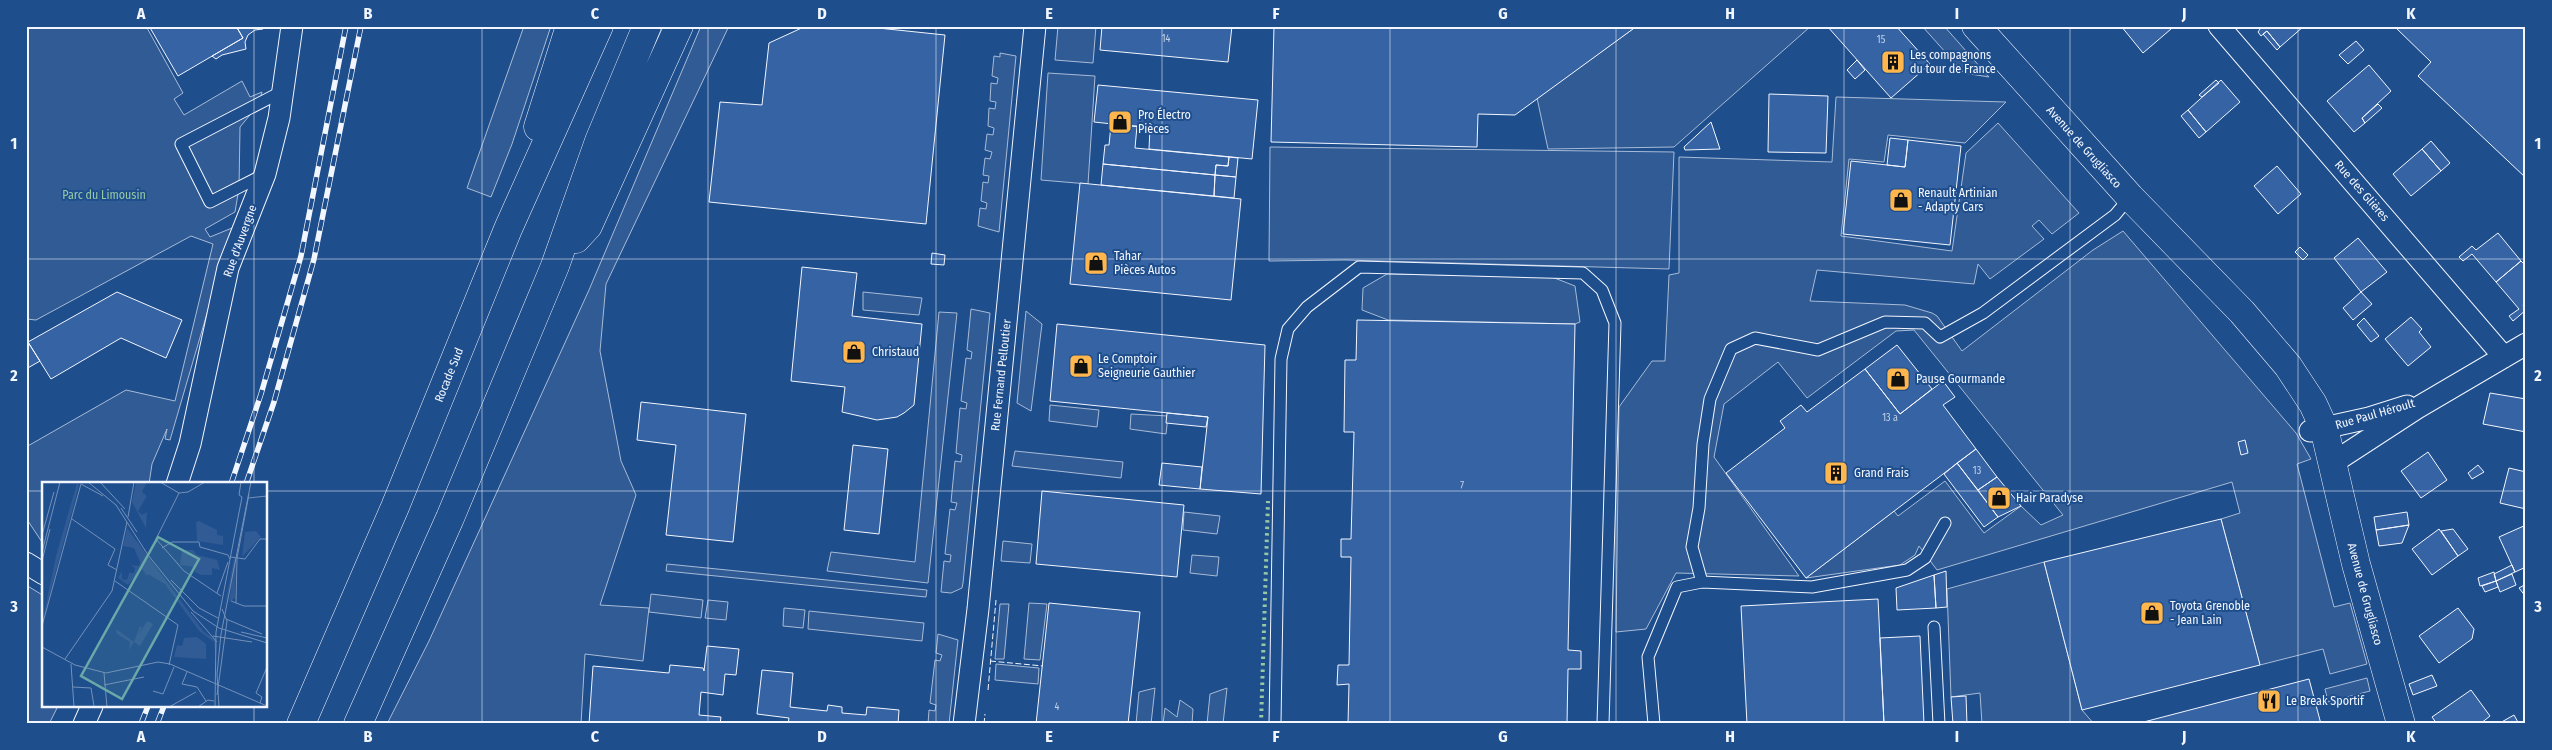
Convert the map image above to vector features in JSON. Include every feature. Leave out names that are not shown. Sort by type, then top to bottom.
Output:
[{"type":"main road","points":[[508,229],[570,26]]},
{"type":"main road","name":"Rocade Sud","points":[[302,724],[395,507],[508,229],[599,26]]},
{"type":"main road","points":[[358,724],[453,509],[555,266],[599,141],[647,26]]},
{"type":"main road","points":[[555,266],[588,226],[678,26]]},
{"type":"main road","name":"Avenue de Grugliasco","points":[[1976,26],[2130,197],[2242,312],[2288,366],[2313,404],[2317,429],[2331,464],[2356,564],[2401,724]]},
{"type":"street","name":"Rue d'Auvergne","points":[[178,482],[190,444],[228,268],[265,174],[279,118],[292,26]]},
{"type":"street","name":"Rue Fernand Pelloutier","points":[[964,724],[978,609],[1035,26]]},
{"type":"street","name":"Rue des Glières","points":[[2219,26],[2504,357]]},
{"type":"street","name":"Rue Paul Héroult","points":[[2331,464],[2440,395],[2526,344]]},
{"type":"street","name":"Rue Paul Héroult","points":[[2317,429],[2369,418],[2440,395]]},
{"type":"street","points":[[26,563],[42,573]]},
{"type":"street","points":[[84,724],[91,708]]},
{"type":"lane","points":[[265,174],[210,202],[181,144],[283,91]]},
{"type":"lane","points":[[1702,582],[1692,547],[1698,508],[1702,444],[1710,399],[1731,349],[1755,338],[1818,350],[1885,322],[1924,323],[1940,337],[1983,313],[2115,215],[2130,197]]},
{"type":"lane","points":[[1275,724],[1281,359],[1288,329],[1307,307],[1359,267],[1583,273],[1602,290],[1615,323],[1603,724]]},
{"type":"lane","points":[[1654,724],[1648,657],[1677,587],[1702,582],[1812,587],[1907,570],[1925,558],[1945,523]]},
{"type":"lane","points":[[1934,627],[1939,724]]},
{"type":"shaded area","name":"Parc du Limousin","points":[[26,26],[146,26],[183,93],[174,99],[184,115],[242,81],[250,97],[262,92],[259,104],[240,127],[239,188],[235,212],[205,229],[210,237],[232,228],[170,440],[165,439],[167,429],[152,464],[149,482],[42,482],[42,542],[26,518],[26,447],[126,390],[175,401],[213,244],[191,236],[36,320],[26,319]]},
{"type":"shaded area","points":[[524,26],[551,26],[512,144],[491,197],[467,188]]},
{"type":"shaded area","points":[[701,26],[729,26],[606,284],[600,351],[621,461],[636,495],[600,605],[649,608],[643,661],[585,654],[581,724],[387,724],[429,641],[589,290]]},
{"type":"shaded area","points":[[1058,26],[1096,26],[1093,63],[1055,60]]},
{"type":"shaded area","points":[[1637,26],[1811,26],[1674,147],[1548,149],[1537,98]]},
{"type":"shaded area","points":[[1922,26],[1944,26],[1989,77],[1964,73]]},
{"type":"shaded area","points":[[1000,53],[1016,56],[999,232],[978,226],[980,208],[986,209],[987,203],[981,201],[983,182],[988,183],[989,176],[983,175],[985,158],[990,159],[992,152],[985,150],[987,134],[993,135],[994,128],[988,126],[989,108],[995,109],[996,102],[990,101],[991,83],[997,84],[998,78],[992,76],[994,56],[1000,57]]},
{"type":"shaded area","points":[[1048,73],[1095,76],[1088,184],[1041,180]]},
{"type":"shaded area","points":[[1836,97],[2006,102],[1965,143],[1888,135],[1884,162],[1849,159],[1841,236],[1952,251],[1966,153],[1998,123],[2079,213],[2052,234],[2039,220],[2032,226],[2044,239],[1990,279],[1978,264],[1974,284],[1817,270],[1810,301],[1905,305],[1932,313],[1937,316],[1962,351],[2093,250],[2123,231],[2296,433],[2311,459],[2297,464],[2334,607],[2350,603],[2367,664],[2330,674],[2323,649],[2260,665],[2221,519],[2240,513],[2232,482],[1937,570],[1919,546],[1915,555],[1900,565],[1806,578],[1894,511],[1898,516],[1945,481],[1984,533],[2021,506],[2041,525],[2063,515],[1914,330],[1896,331],[1807,398],[1778,362],[1724,404],[1714,457],[1799,576],[1676,573],[1646,629],[1616,632],[1619,407],[1652,361],[1665,361],[1669,275],[1679,273],[1679,157],[1832,162]]},
{"type":"shaded area","points":[[1270,147],[1674,152],[1669,269],[1345,260],[1269,261]]},
{"type":"shaded area","points":[[1387,274],[1552,277],[1575,286],[1580,322],[1575,324],[1388,320],[1362,310],[1363,288]]},
{"type":"shaded area","points":[[863,292],[922,298],[919,315],[863,310]]},
{"type":"shaded area","points":[[971,309],[990,313],[963,583],[962,588],[951,593],[941,592],[944,561],[950,562],[951,555],[945,554],[950,509],[955,510],[957,503],[951,502],[955,461],[961,462],[962,455],[956,453],[960,408],[966,409],[967,403],[961,401],[966,358],[971,359],[972,352],[967,350]]},
{"type":"shaded area","points":[[1026,311],[1042,324],[1031,411],[1017,403]]},
{"type":"shaded area","points":[[939,312],[957,313],[928,583],[827,571],[831,552],[915,562]]},
{"type":"shaded area","points":[[1050,405],[1099,410],[1097,427],[1049,421]]},
{"type":"shaded area","points":[[1131,414],[1168,416],[1166,434],[1130,429]]},
{"type":"shaded area","points":[[1015,451],[1123,462],[1121,478],[1012,466]]},
{"type":"shaded area","points":[[1184,512],[1220,516],[1217,534],[1183,530]]},
{"type":"shaded area","points":[[1003,541],[1032,544],[1030,563],[1001,561]]},
{"type":"shaded area","points":[[1192,555],[1219,557],[1217,576],[1190,573]]},
{"type":"shaded area","points":[[2044,562],[2082,710],[2094,724],[1982,724],[1980,693],[1951,697],[1947,589]]},
{"type":"shaded area","points":[[667,564],[927,590],[926,597],[666,571]]},
{"type":"shaded area","points":[[26,585],[42,595],[42,708],[57,708],[49,724],[26,724]]},
{"type":"shaded area","points":[[651,594],[703,600],[701,618],[649,612]]},
{"type":"shaded area","points":[[708,600],[728,602],[726,620],[705,618]]},
{"type":"shaded area","points":[[1029,603],[1047,604],[1040,660],[1024,659]]},
{"type":"shaded area","points":[[1000,604],[1009,604],[1004,659],[995,659]]},
{"type":"shaded area","points":[[784,608],[805,610],[803,628],[783,626]]},
{"type":"shaded area","points":[[809,611],[924,623],[922,641],[808,629]]},
{"type":"shaded area","points":[[938,634],[958,640],[949,724],[928,724],[929,710],[935,711],[936,705],[930,703],[935,660],[940,661],[942,655],[936,653]]},
{"type":"shaded area","points":[[996,664],[1039,668],[1038,684],[995,680]]},
{"type":"shaded area","points":[[2367,678],[2370,691],[2328,702],[2325,689]]},
{"type":"shaded area","points":[[1155,688],[1151,724],[1136,724],[1139,692]]},
{"type":"shaded area","points":[[1227,688],[1223,724],[1207,724],[1210,694]]},
{"type":"shaded area","points":[[1180,700],[1193,709],[1192,724],[1163,724],[1165,708],[1177,717]]},
{"type":"building","points":[[149,26],[236,26],[243,38],[178,76]]},
{"type":"building","points":[[236,26],[264,26],[263,29],[255,30],[248,35],[245,42],[246,49],[222,55],[216,59],[212,56],[243,38]]},
{"type":"building","points":[[806,26],[859,26],[945,35],[926,224],[709,202],[720,102],[762,105],[769,43]]},
{"type":"building","points":[[1102,26],[1232,26],[1228,62],[1100,50]]},
{"type":"building","points":[[1274,26],[1637,26],[1515,115],[1478,114],[1477,147],[1271,142]]},
{"type":"building","name":"Les compagnons du tour de France","points":[[1827,26],[1896,26],[1930,64],[1891,98]]},
{"type":"building","points":[[2121,26],[2169,26],[2171,29],[2143,53]]},
{"type":"building","points":[[2262,26],[2304,26],[2280,47],[2267,31],[2261,36],[2258,32]]},
{"type":"building","points":[[2394,26],[2526,26],[2526,178],[2418,76],[2431,62]]},
{"type":"building","points":[[2267,31],[2280,47],[2277,50],[2263,34]]},
{"type":"building","points":[[2356,41],[2364,50],[2348,64],[2339,55]]},
{"type":"building","points":[[1857,60],[1865,70],[1855,79],[1847,70]]},
{"type":"building","points":[[2369,65],[2391,91],[2362,118],[2365,123],[2354,132],[2327,101]]},
{"type":"building","points":[[2216,80],[2219,83],[2202,97],[2199,95]]},
{"type":"building","points":[[2221,80],[2240,102],[2206,132],[2188,110]]},
{"type":"building","points":[[1098,85],[1258,100],[1252,159],[1149,149],[1150,128],[1094,122]]},
{"type":"building","points":[[1769,94],[1828,96],[1826,153],[1768,152]]},
{"type":"building","points":[[2378,104],[2382,108],[2365,123],[2362,118]]},
{"type":"building","points":[[2188,110],[2206,132],[2199,138],[2181,116]]},
{"type":"building","points":[[1711,122],[1720,149],[1685,150],[1684,147]]},
{"type":"building","points":[[1111,125],[1137,126],[1135,148],[1229,157],[1228,166],[1216,165],[1215,175],[1103,164],[1105,145],[1109,145]]},
{"type":"building","points":[[1890,138],[1908,140],[1905,167],[1887,165]]},
{"type":"building","name":"Renault Artinian - Adapty Cars","points":[[1908,140],[1961,146],[1950,245],[1843,234],[1851,161],[1905,167]]},
{"type":"building","points":[[2431,141],[2450,163],[2441,171],[2422,149]]},
{"type":"building","points":[[2422,149],[2441,171],[2411,196],[2393,174]]},
{"type":"building","points":[[1229,157],[1238,158],[1236,177],[1215,175],[1216,165],[1228,166]]},
{"type":"building","points":[[1103,164],[1215,175],[1214,196],[1101,185]]},
{"type":"building","points":[[2277,166],[2301,194],[2278,214],[2254,186]]},
{"type":"building","points":[[1215,175],[1236,177],[1234,198],[1214,196]]},
{"type":"building","points":[[1080,183],[1241,199],[1231,300],[1070,284]]},
{"type":"building","points":[[2498,233],[2521,261],[2496,282],[2472,254],[2463,261],[2459,257],[2472,246],[2476,250]]},
{"type":"building","points":[[2358,238],[2387,272],[2361,292],[2334,258]]},
{"type":"building","points":[[2300,247],[2308,255],[2303,260],[2295,252]]},
{"type":"building","points":[[932,253],[945,255],[944,265],[931,264]]},
{"type":"building","points":[[2521,261],[2526,266],[2526,303],[2523,305],[2526,310],[2513,321],[2509,316],[2519,309],[2496,282]]},
{"type":"building","points":[[802,267],[857,273],[852,316],[922,324],[914,405],[904,413],[897,417],[877,420],[842,412],[845,387],[791,381]]},
{"type":"building","points":[[117,292],[182,320],[166,358],[121,338],[51,379],[28,342]]},
{"type":"building","points":[[2361,292],[2372,304],[2353,320],[2343,308]]},
{"type":"building","points":[[2411,317],[2422,329],[2419,332],[2431,347],[2408,366],[2385,339]]},
{"type":"building","points":[[2364,318],[2379,336],[2371,342],[2357,325]]},
{"type":"building","points":[[1357,320],[1575,324],[1568,650],[1581,651],[1581,669],[1568,669],[1567,724],[1348,724],[1349,684],[1337,685],[1338,665],[1349,665],[1351,557],[1341,557],[1341,539],[1351,539],[1354,432],[1344,432],[1345,360],[1356,360]]},
{"type":"building","points":[[1057,324],[1265,345],[1261,494],[1200,489],[1208,417],[1050,401]]},
{"type":"building","points":[[26,339],[40,361],[26,369]]},
{"type":"building","name":"Pause Gourmande","points":[[1897,345],[1932,389],[1900,414],[1865,369]]},
{"type":"building","name":"Grand Frais","points":[[1865,369],[1900,414],[1943,381],[1955,397],[1943,405],[1976,449],[1806,578],[1726,473],[1785,428],[1780,421],[1801,405],[1807,412]]},
{"type":"building","points":[[2490,393],[2526,399],[2526,432],[2483,424]]},
{"type":"building","points":[[641,402],[746,414],[733,542],[666,535],[676,445],[637,440]]},
{"type":"building","points":[[1167,413],[1208,417],[1206,427],[1166,423]]},
{"type":"building","points":[[2245,440],[2248,453],[2241,455],[2238,442]]},
{"type":"building","points":[[853,445],[888,449],[879,534],[844,530]]},
{"type":"building","points":[[1976,449],[1997,477],[1978,490],[1957,463]]},
{"type":"building","points":[[2428,452],[2447,480],[2421,498],[2401,471]]},
{"type":"building","points":[[1162,463],[1202,467],[1200,489],[1159,485]]},
{"type":"building","points":[[1957,463],[1998,517],[1984,527],[1944,474]]},
{"type":"building","points":[[2478,465],[2484,472],[2472,479],[2468,473]]},
{"type":"building","points":[[2509,468],[2526,472],[2526,509],[2500,503]]},
{"type":"building","name":"Hair Paradyse","points":[[1997,477],[2021,506],[1998,517],[1978,490]]},
{"type":"building","points":[[1042,491],[1184,505],[1177,577],[1036,564]]},
{"type":"building","points":[[2407,512],[2409,525],[2376,530],[2374,517]]},
{"type":"building","name":"Toyota Grenoble - Jean Lain","points":[[2221,519],[2260,665],[2082,710],[2044,562]]},
{"type":"building","points":[[2409,525],[2402,543],[2379,546],[2376,530]]},
{"type":"building","points":[[2526,525],[2526,567],[2515,572],[2499,537]]},
{"type":"building","points":[[2439,529],[2458,556],[2432,575],[2412,549]]},
{"type":"building","points":[[2453,529],[2468,549],[2458,556],[2441,531]]},
{"type":"building","points":[[2512,565],[2515,572],[2496,581],[2494,574]]},
{"type":"building","points":[[1946,571],[1947,607],[1936,608],[1934,575]]},
{"type":"building","points":[[2494,572],[2496,581],[2480,586],[2478,578]]},
{"type":"building","points":[[2512,574],[2516,585],[2500,592],[2496,581]]},
{"type":"building","points":[[1934,575],[1936,608],[1897,610],[1896,588]]},
{"type":"building","points":[[2496,581],[2498,587],[2485,592],[2482,586]]},
{"type":"building","points":[[2526,584],[2526,597],[2519,588]]},
{"type":"building","points":[[1878,599],[1884,724],[1747,724],[1741,606]]},
{"type":"building","points":[[1049,603],[1140,612],[1128,724],[1036,724]]},
{"type":"building","points":[[2458,608],[2474,629],[2472,639],[2439,663],[2419,636]]},
{"type":"building","points":[[1920,636],[1924,724],[1884,724],[1880,638]]},
{"type":"building","points":[[707,646],[739,649],[736,675],[725,674],[723,695],[701,692],[699,715],[721,717],[720,724],[589,724],[593,666],[669,673],[670,665],[703,668],[704,671]]},
{"type":"building","points":[[762,670],[793,673],[790,707],[827,711],[828,705],[842,707],[842,713],[866,715],[867,707],[899,710],[898,724],[788,724],[789,718],[757,714]]},
{"type":"building","points":[[2432,675],[2437,686],[2413,695],[2409,684]]},
{"type":"building","name":"Le Break Sportif","points":[[2309,679],[2321,724],[2136,724]]},
{"type":"building","points":[[2471,690],[2490,716],[2480,724],[2437,724],[2432,717]]},
{"type":"building","points":[[1966,696],[1967,724],[1953,724],[1951,697]]},
{"type":"building","points":[[2514,715],[2519,724],[2498,724]]},
{"type":"railway","points":[[232,482],[261,394],[301,256],[346,26]]},
{"type":"railway","points":[[247,482],[274,402],[314,259],[361,26]]},
{"type":"railway","points":[[141,724],[147,708]]},
{"type":"railway","points":[[157,724],[163,708]]},
{"type":"hedge","points":[[1261,724],[1268,501]]},
{"type":"fence","points":[[988,690],[996,600]]},
{"type":"fence","points":[[990,661],[1043,666]]},
{"type":"fence","points":[[984,724],[985,714]]},
{"type":"place","name":"Les compagnons du tour de France","points":[[1893,62]]},
{"type":"place","name":"Pro Électro Pièces","points":[[1120,122]]},
{"type":"place","name":"Renault Artinian - Adapty Cars","points":[[1901,200]]},
{"type":"place","name":"Tahar Pièces Autos","points":[[1096,263]]},
{"type":"place","name":"Christaud","points":[[854,352]]},
{"type":"place","name":"Le Comptoir Seigneurie Gauthier","points":[[1081,366]]},
{"type":"place","name":"Pause Gourmande","points":[[1898,379]]},
{"type":"place","name":"Grand Frais","points":[[1836,473]]},
{"type":"place","name":"Hair Paradyse","points":[[1999,498]]},
{"type":"place","name":"Toyota Grenoble - Jean Lain","points":[[2152,613]]},
{"type":"place","name":"Le Break Sportif","points":[[2269,701]]}]
